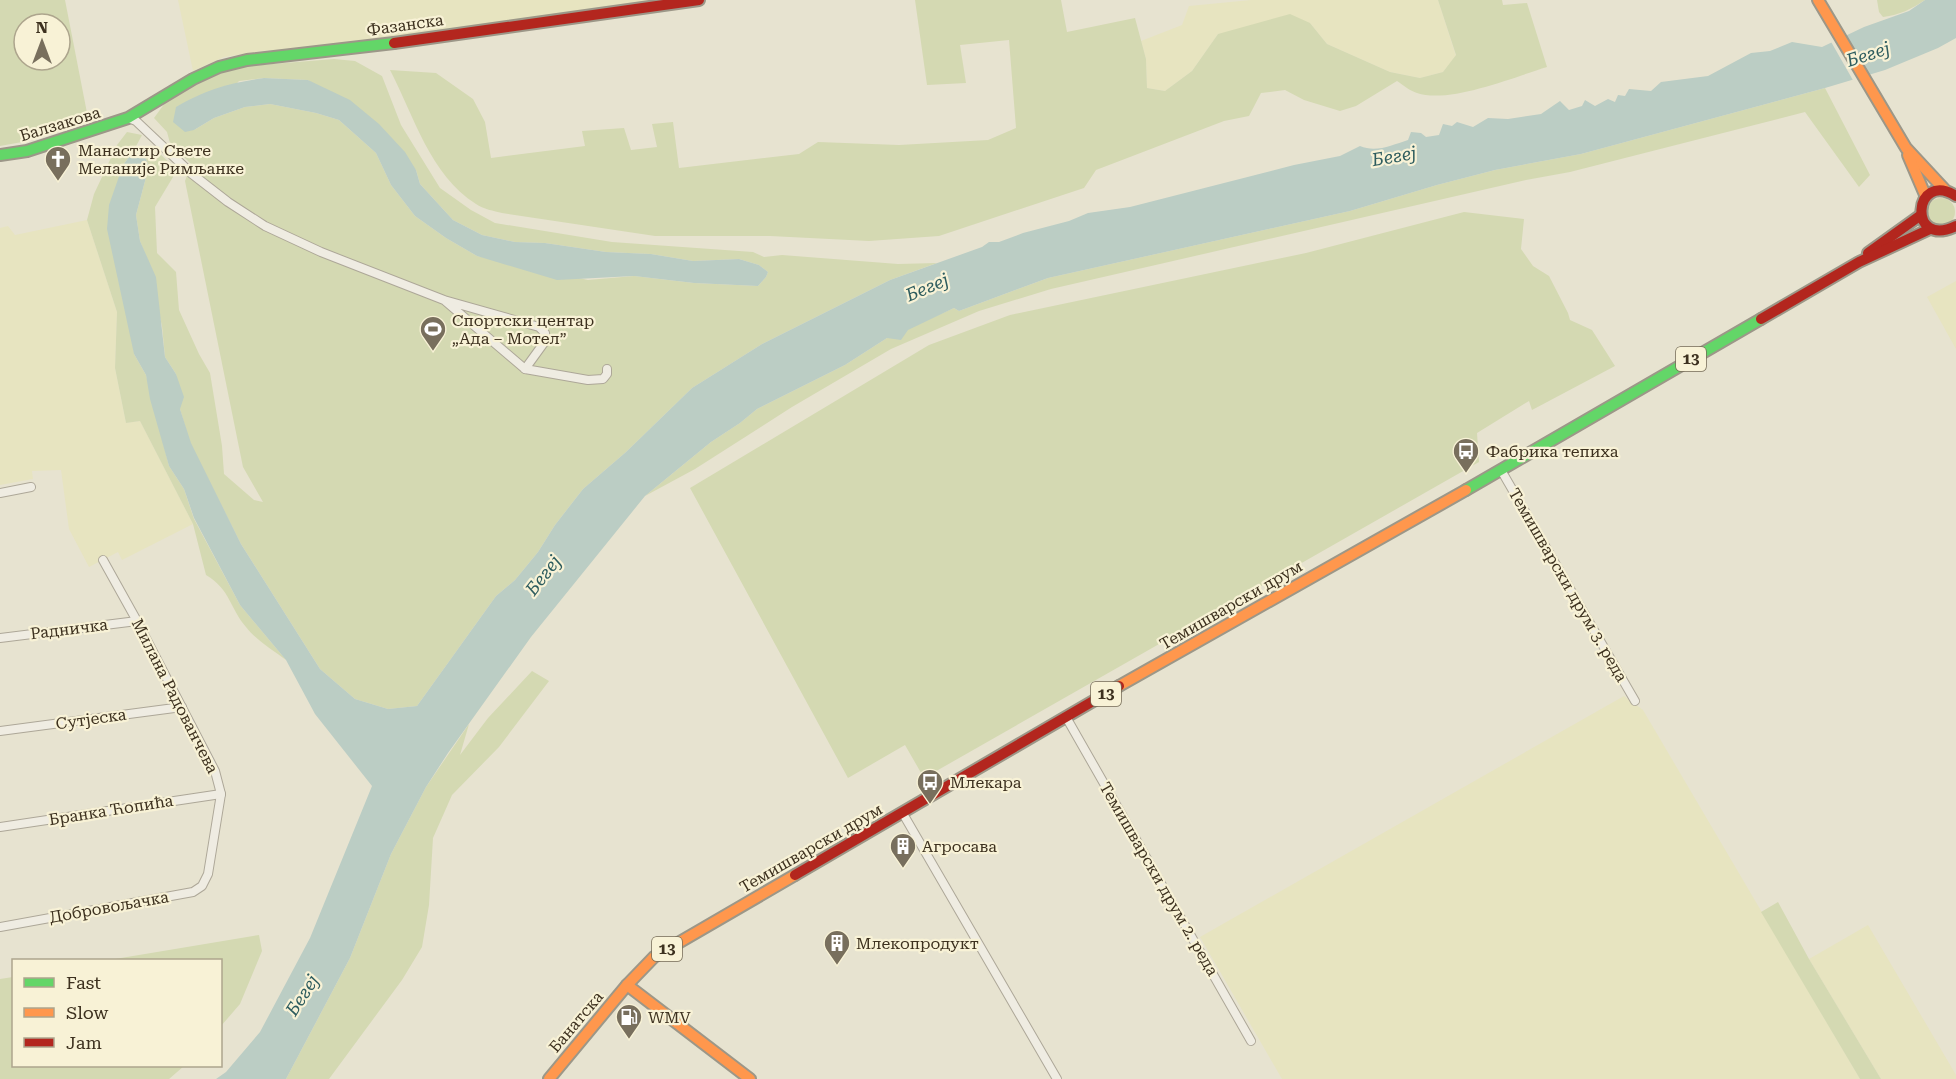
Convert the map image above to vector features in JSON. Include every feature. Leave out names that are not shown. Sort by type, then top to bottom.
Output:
[{"type":"main road","name":"Фазанска","points":[[128,118],[193,79],[219,67],[247,60],[343,50],[699,0]]},
{"type":"main road","points":[[1819,2],[1906,148],[1926,197]]},
{"type":"main road","name":"Балзакова","points":[[0,155],[27,151],[128,118]]},
{"type":"main road","points":[[1906,148],[1953,193]]},
{"type":"main road","points":[[1930,229],[1921,215],[1922,203],[1931,193],[1953,193]]},
{"type":"main road","name":"Темишварски друм","points":[[1859,262],[1921,215]]},
{"type":"main road","name":"Темишварски друм","points":[[627,985],[645,965],[663,951],[1859,262],[1930,229],[1947,232],[1956,226]]},
{"type":"main road","points":[[627,985],[750,1079]]},
{"type":"main road","name":"Банатска","points":[[549,1079],[627,985]]},
{"type":"street","points":[[128,118],[136,121],[192,174],[228,202],[265,226],[321,252],[444,300],[543,329],[546,340],[525,369]]},
{"type":"street","points":[[444,300],[525,369],[588,380],[603,379],[607,374],[607,369]]},
{"type":"street","name":"Темишварски друм 3. реда","points":[[1501,470],[1635,701]]},
{"type":"street","points":[[0,493],[31,487]]},
{"type":"street","name":"Милана Радованчева","points":[[103,560],[215,771],[221,794],[208,874]]},
{"type":"street","name":"Радничка","points":[[0,638],[137,621]]},
{"type":"street","name":"Сутјеска","points":[[0,732],[182,707]]},
{"type":"street","name":"Темишварски друм 2. реда","points":[[1066,717],[1251,1041]]},
{"type":"street","name":"Бранка Ћопића","points":[[0,827],[221,794]]},
{"type":"street","points":[[902,812],[1057,1079]]},
{"type":"street","name":"Добровољачка","points":[[0,927],[193,892],[202,886],[208,874]]},
{"type":"shaded area","points":[[178,0],[659,0],[316,47],[262,51],[224,57],[193,71]]},
{"type":"shaded area","points":[[1251,0],[1438,0],[1456,56],[1443,72],[1420,78],[1390,72],[1327,44],[1310,23],[1218,34],[1192,71],[1165,91],[1147,88],[1146,59],[1141,41],[1182,25],[1189,6]]},
{"type":"shaded area","points":[[87,220],[117,312],[115,368],[126,423],[140,421],[193,524],[122,560],[118,552],[89,567],[69,529],[61,470],[32,471],[33,479],[0,485],[0,228],[8,226],[15,235]]},
{"type":"shaded area","points":[[1956,281],[1956,349],[1927,297]]},
{"type":"shaded area","points":[[1624,696],[1643,710],[1860,1079],[1282,1079],[1200,937]]},
{"type":"shaded area","points":[[1868,925],[1956,1075],[1956,1079],[1881,1079],[1809,959]]},
{"type":"green space","points":[[0,0],[65,0],[67,12],[12,12],[12,72],[72,72],[72,36],[88,118],[49,129],[22,142],[0,146]]},
{"type":"green space","points":[[915,0],[1061,0],[1067,32],[1135,18],[1146,59],[1147,88],[1165,91],[1192,71],[1218,34],[1290,14],[1310,23],[1327,44],[1390,72],[1420,78],[1443,72],[1456,55],[1438,0],[1502,0],[1503,5],[1527,3],[1547,67],[1482,88],[1446,95],[1417,93],[1397,81],[1356,106],[1340,111],[1304,100],[1285,90],[1261,93],[1249,116],[1224,121],[1096,170],[1084,188],[939,236],[869,241],[770,236],[655,236],[485,209],[460,192],[435,161],[390,70],[436,73],[473,99],[485,122],[491,158],[585,146],[582,131],[624,128],[631,150],[657,147],[652,124],[673,122],[679,168],[799,154],[818,142],[899,145],[988,140],[1016,128],[1009,40],[960,45],[966,83],[927,85]]},
{"type":"green space","points":[[1877,0],[1925,0],[1905,11],[1883,17],[1879,12]]},
{"type":"green space","points":[[334,59],[355,61],[382,76],[401,125],[440,188],[471,210],[495,223],[612,242],[753,252],[764,257],[782,255],[898,264],[937,263],[890,280],[762,344],[692,388],[626,452],[583,489],[555,525],[538,552],[515,580],[496,596],[417,706],[388,709],[355,699],[320,669],[241,544],[190,443],[180,409],[176,374],[165,357],[162,326],[146,256],[140,241],[136,215],[149,166],[144,155],[151,150],[159,153],[173,166],[173,177],[155,207],[157,253],[176,272],[179,310],[210,373],[222,446],[224,474],[254,500],[263,502],[243,467],[185,181],[191,164],[170,143],[167,132],[154,118],[170,96],[235,67]],"holes":[[[264,78],[308,80],[416,170],[420,184],[453,220],[482,235],[515,242],[545,243],[606,252],[651,254],[693,261],[739,259],[759,265],[768,272],[766,277],[758,286],[694,283],[634,276],[588,280],[477,256],[415,216],[391,185],[376,153],[339,120],[270,104],[245,107],[214,118],[194,130],[239,81]]]},
{"type":"green space","points":[[1825,88],[1870,175],[1859,187],[1805,112],[1570,172],[1526,180],[1051,289],[979,311],[891,349],[792,407],[695,469],[645,496],[711,442],[757,409],[845,365],[887,338],[954,308],[959,311],[1048,278],[1350,211],[1437,185],[1495,170],[1581,154]]},
{"type":"green space","points":[[127,132],[142,135],[123,165],[134,354],[146,375],[169,466],[184,489],[194,519],[240,605],[286,660],[250,632],[240,620],[225,593],[206,575],[193,524],[140,421],[126,423],[115,368],[117,312],[87,220],[94,194],[117,145]]},
{"type":"green space","points":[[1941,198],[1951,202],[1955,212],[1951,222],[1941,226],[1931,222],[1927,212],[1931,202]]},
{"type":"green space","points":[[1464,212],[1524,219],[1521,249],[1533,266],[1549,276],[1570,320],[1592,330],[1615,366],[1532,410],[1529,401],[1477,433],[1479,462],[924,778],[905,745],[848,778],[690,488],[929,345],[1010,315],[1306,253]]},
{"type":"green space","points":[[532,671],[549,681],[499,747],[452,795],[433,838],[429,905],[422,947],[402,980],[329,1079],[286,1079],[350,958],[391,854],[426,787],[469,724],[460,755],[488,718]]},
{"type":"green space","points":[[1778,902],[1809,959],[1881,1079],[1860,1079],[1761,912]]},
{"type":"green space","points":[[259,935],[262,951],[240,1004],[222,1025],[222,959],[115,959]]},
{"type":"green space","points":[[12,977],[12,1067],[183,1067],[169,1079],[0,1079],[0,979]]},
{"type":"water","name":"Бегеј","points":[[1925,0],[1956,0],[1956,38],[1885,70],[1581,154],[1495,170],[1350,211],[1048,278],[959,311],[954,308],[908,330],[901,340],[887,338],[845,365],[757,409],[711,442],[645,496],[531,637],[448,753],[426,787],[391,854],[350,958],[286,1079],[216,1079],[226,1072],[260,1032],[310,938],[372,786],[315,714],[286,660],[240,605],[194,518],[184,489],[169,466],[150,399],[146,375],[134,354],[107,229],[109,205],[123,165],[133,152],[144,155],[149,166],[136,215],[140,241],[156,277],[165,357],[176,374],[184,397],[180,409],[191,443],[241,544],[320,669],[355,699],[388,709],[417,706],[496,596],[515,580],[538,552],[555,525],[583,489],[626,452],[692,388],[762,344],[890,280],[982,247],[989,242],[999,242],[1088,213],[1130,207],[1294,165],[1340,156],[1360,146],[1372,149],[1384,148],[1408,140],[1411,132],[1421,133],[1426,137],[1439,135],[1443,124],[1452,126],[1457,122],[1473,127],[1488,118],[1508,119],[1541,114],[1560,101],[1569,110],[1582,106],[1585,100],[1595,106],[1608,99],[1615,102],[1618,95],[1625,96],[1629,89],[1651,91],[1661,82],[1708,76],[1751,53],[1770,51],[1792,42],[1822,47],[1864,27],[1909,11]]},
{"type":"water","points":[[264,78],[308,80],[350,100],[379,124],[405,152],[416,170],[420,184],[453,220],[482,235],[515,242],[545,243],[606,252],[651,254],[693,261],[739,259],[759,265],[768,272],[758,286],[694,283],[634,276],[557,280],[477,256],[415,216],[391,185],[376,153],[339,120],[270,104],[245,107],[185,132],[173,122],[176,107],[208,91]]},
{"type":"pier","points":[[1843,34],[1869,78],[1854,82],[1830,40]]},
{"type":"traffic: fast","points":[[0,155],[27,151],[128,118],[193,79],[219,67],[247,60],[394,43]]},
{"type":"traffic: fast","points":[[1466,490],[1761,319]]},
{"type":"traffic: slow","points":[[1818,0],[1906,148],[1945,190]]},
{"type":"traffic: slow","points":[[1908,155],[1926,197]]},
{"type":"traffic: slow","points":[[1119,686],[1466,490]]},
{"type":"traffic: slow","points":[[750,1079],[627,985],[654,957],[795,875]]},
{"type":"traffic: slow","points":[[549,1079],[627,985]]},
{"type":"traffic: jam","points":[[394,43],[699,0]]},
{"type":"traffic: jam","points":[[1956,196],[1942,191],[1931,193],[1924,200],[1922,210],[1923,220],[1929,228],[1940,230],[1956,226]]},
{"type":"traffic: jam","points":[[1868,253],[1921,215]]},
{"type":"traffic: jam","points":[[1761,319],[1859,262],[1930,229]]},
{"type":"traffic: jam","points":[[795,875],[1119,686]]},
{"type":"place","name":"Манастир Свете Меланије Римљанке","points":[[58,182]]},
{"type":"place","name":"Спортски центар „Ада – Мотел”","points":[[433,352]]},
{"type":"place","name":"Фабрика тепиха","points":[[1466,474]]},
{"type":"place","name":"Млекара","points":[[930,805]]},
{"type":"place","name":"Агросава","points":[[903,869]]},
{"type":"place","name":"Млекопродукт","points":[[837,966]]},
{"type":"place","name":"WMV","points":[[629,1040]]}]
